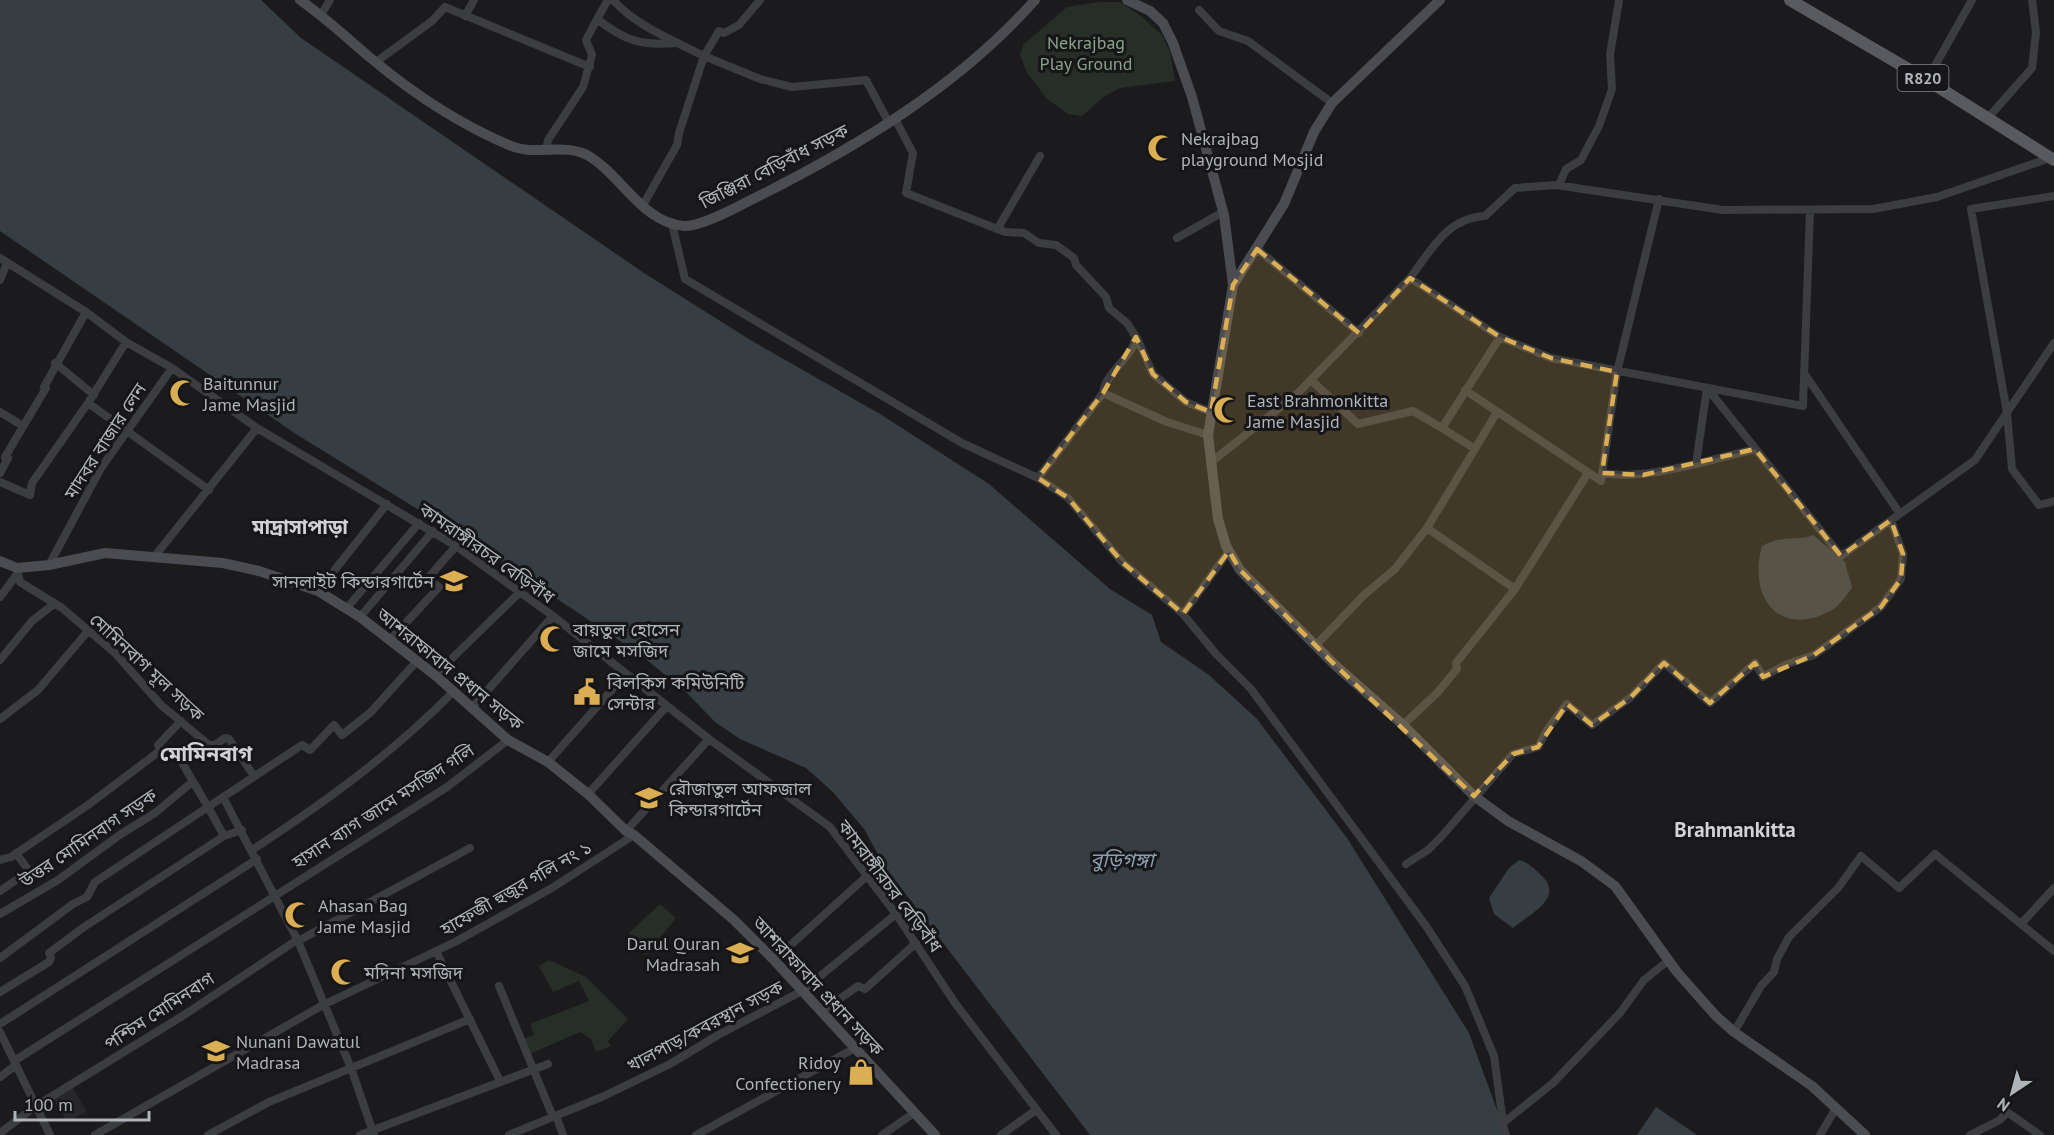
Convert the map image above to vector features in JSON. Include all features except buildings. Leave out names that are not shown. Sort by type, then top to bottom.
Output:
[{"type":"main road","name":"R820","points":[[1795,1],[1927,80],[2052,159]]},
{"type":"street","points":[[300,0],[431,104],[455,118],[513,147],[534,152],[564,150],[585,154],[643,205],[672,224],[685,279],[962,443],[1038,478],[1068,498],[1122,562],[1184,614],[1258,698],[1426,926],[1465,986],[1494,1056],[1503,1123],[1553,1083],[1620,1013],[1644,980],[1669,960]]},
{"type":"street","points":[[321,15],[330,0]]},
{"type":"street","points":[[465,16],[474,0]]},
{"type":"street","points":[[546,150],[548,140],[583,87],[590,67],[592,51],[586,39],[608,0]]},
{"type":"street","points":[[613,0],[623,11],[677,43],[760,79],[792,87],[866,80],[913,153],[906,193],[998,228],[1019,234],[1024,233],[1039,243],[1056,245],[1071,255],[1076,265],[1106,297],[1109,308],[1127,323],[1137,337],[1154,374],[1186,402],[1211,412]]},
{"type":"street","points":[[643,205],[677,145],[704,56],[719,31],[723,33],[740,25],[760,0]]},
{"type":"street","name":"জিঞ্জিরা বেড়িবাঁধ সড়ক","points":[[672,224],[687,227],[731,209],[848,149],[892,121],[966,64],[1018,19],[1035,0]]},
{"type":"street","points":[[1126,0],[1150,11],[1163,24],[1173,43],[1192,97],[1223,212],[1233,285],[1208,435],[1218,519],[1229,551],[1240,570],[1474,796],[1508,821],[1581,861],[1615,886],[1669,960],[1716,1016],[1734,1032],[1812,1086],[1865,1135]]},
{"type":"street","points":[[1233,285],[1284,204],[1314,132],[1332,103],[1440,0]]},
{"type":"street","points":[[1559,185],[1566,169],[1581,160],[1599,126],[1612,89],[1610,55],[1619,0]]},
{"type":"street","points":[[1927,80],[1972,0]]},
{"type":"street","points":[[1987,118],[2032,68],[2036,32],[2032,0]]},
{"type":"street","points":[[376,62],[432,21],[443,8],[590,67]]},
{"type":"street","points":[[1199,10],[1220,31],[1248,42],[1332,103]]},
{"type":"street","points":[[597,19],[626,39],[652,45],[677,43]]},
{"type":"street","points":[[998,228],[1040,156]]},
{"type":"street","points":[[1210,464],[1311,380],[1359,333],[1410,278],[1445,231],[1471,217],[1485,216],[1515,188],[1559,185],[1723,210],[1873,209],[1937,197],[2052,159]]},
{"type":"street","points":[[2054,196],[1971,209],[2007,413],[2012,469],[2039,505],[2054,501]]},
{"type":"street","points":[[1465,390],[1600,481],[1617,372],[1659,199]]},
{"type":"street","points":[[1410,278],[1500,337],[1551,358],[1803,406],[1810,211]]},
{"type":"street","points":[[1177,238],[1223,212]]},
{"type":"street","points":[[1257,249],[1275,260],[1359,333]]},
{"type":"street","name":"কামরাঙ্গীরচর বেড়িবাঁধ","points":[[0,258],[86,312],[126,342],[172,368],[257,428],[456,546],[553,616],[709,740],[830,827],[896,914],[955,1003],[1056,1135]]},
{"type":"street","points":[[0,280],[7,263]]},
{"type":"street","points":[[0,473],[8,458],[5,457],[46,388],[44,387],[55,363],[86,312]]},
{"type":"street","points":[[1038,478],[1103,393],[1111,375],[1133,349],[1137,337]]},
{"type":"street","points":[[1442,428],[1500,337]]},
{"type":"street","points":[[0,482],[30,495],[32,483],[94,394],[126,342]]},
{"type":"street","points":[[1707,388],[1841,556],[1975,460],[2054,342]]},
{"type":"street","points":[[55,363],[94,394]]},
{"type":"street","name":"মাদবর বাজার লেন","points":[[50,565],[87,492],[172,368]]},
{"type":"street","points":[[1804,373],[1900,514]]},
{"type":"street","points":[[1311,380],[1358,424],[1413,411],[1475,449]]},
{"type":"street","points":[[1696,464],[1707,388]]},
{"type":"street","points":[[1103,393],[1167,422],[1208,435]]},
{"type":"street","points":[[88,403],[209,490]]},
{"type":"street","points":[[0,412],[22,426]]},
{"type":"street","points":[[1316,645],[1364,595],[1395,569],[1427,528],[1497,412]]},
{"type":"street","points":[[154,557],[257,428]]},
{"type":"street","points":[[1602,473],[1634,476],[1755,449]]},
{"type":"street","points":[[1403,725],[1438,692],[1457,669],[1456,663],[1515,589],[1587,473]]},
{"type":"street","points":[[318,591],[387,504]]},
{"type":"street","points":[[1406,864],[1428,850],[1513,754],[1538,747],[1546,730],[1567,704],[1592,725],[1630,698],[1664,663],[1710,703],[1755,663],[1763,677],[1785,665],[1814,655],[1881,607],[1901,579],[1904,554],[1891,520]]},
{"type":"street","points":[[346,609],[419,523]]},
{"type":"street","points":[[1427,528],[1515,589]]},
{"type":"street","points":[[360,617],[433,531]]},
{"type":"street","points":[[390,640],[439,586],[428,578],[456,546]]},
{"type":"street","points":[[1184,614],[1229,551]]},
{"type":"street","name":"আশরাফাবাদ প্রধান সড়ক","points":[[0,561],[17,570],[105,553],[223,563],[259,571],[318,591],[360,617],[435,675],[508,740],[548,762],[734,920],[822,1011],[935,1135]]},
{"type":"street","points":[[0,597],[17,570]]},
{"type":"street","name":"মোমিনবাগ মূল সড়ক","points":[[17,570],[20,582],[54,604],[116,654],[161,705],[209,745],[215,745],[225,738],[229,739],[254,776]]},
{"type":"street","points":[[435,675],[519,592]]},
{"type":"street","points":[[0,660],[32,621],[54,604]]},
{"type":"street","points":[[472,708],[553,616]]},
{"type":"street","points":[[0,719],[38,690],[88,631]]},
{"type":"street","points":[[0,958],[73,904],[87,897],[95,882],[223,796],[302,745],[310,750],[334,725],[342,735],[371,712],[416,662]]},
{"type":"street","points":[[548,762],[625,675]]},
{"type":"street","points":[[252,850],[333,796],[423,723],[453,692]]},
{"type":"street","points":[[588,794],[666,707]]},
{"type":"street","points":[[181,721],[158,744],[161,750],[177,754],[191,783],[224,836]]},
{"type":"street","name":"হাসান ব্যাগ জামে মসজিদ গলি","points":[[274,896],[447,787],[508,740]]},
{"type":"street","name":"হাফেজী হুজুর গলি নং ১","points":[[95,1135],[108,1125],[323,1005],[436,951],[552,888],[630,833],[709,740]]},
{"type":"street","points":[[0,860],[16,853],[88,805],[161,750]]},
{"type":"street","name":"উত্তর মোমিনবাগ সড়ক","points":[[0,915],[58,880],[121,834],[155,813],[191,783]]},
{"type":"street","points":[[223,796],[297,940],[351,1068],[373,1133]]},
{"type":"street","points":[[0,992],[49,962],[51,958],[49,953],[84,927],[224,836],[242,830]]},
{"type":"street","name":"পশ্চিম মোমিনবাগ","points":[[0,1133],[36,1106],[184,1015],[297,940],[470,848]]},
{"type":"street","points":[[0,891],[29,870],[16,853]]},
{"type":"street","points":[[1734,1032],[1761,987],[1774,972],[1776,958],[1789,937],[1838,888],[1861,856],[1899,888],[1935,854],[2054,951]]},
{"type":"street","points":[[0,1024],[257,859]]},
{"type":"street","points":[[774,960],[867,876]]},
{"type":"street","points":[[2021,924],[2054,888]]},
{"type":"street","name":"পশ্চিম মোমিনবাগ","points":[[0,1077],[15,1063],[274,896]]},
{"type":"street","name":"খালপাড়/কবরস্থান সড়ক","points":[[511,1135],[670,1064],[718,1035],[802,991],[896,914]]},
{"type":"street","points":[[822,1011],[858,986],[865,989],[916,943]]},
{"type":"street","points":[[436,951],[470,1019],[504,1079]]},
{"type":"street","points":[[499,986],[532,1068],[563,1135]]},
{"type":"street","points":[[208,1135],[269,1102],[470,1019]]},
{"type":"street","points":[[0,1032],[50,1135]]},
{"type":"street","points":[[696,1135],[855,1048]]},
{"type":"street","points":[[360,1135],[373,1133],[504,1079],[548,1064]]},
{"type":"street","points":[[504,1079],[515,1072]]},
{"type":"street","points":[[1496,1104],[1506,1135]]},
{"type":"street","points":[[1820,1135],[1836,1108]]},
{"type":"street","points":[[1001,1135],[1036,1110]]},
{"type":"street","points":[[1970,1135],[2000,1120],[2007,1112],[2040,1135]]},
{"type":"street","points":[[882,1135],[914,1113]]},
{"type":"highlighted area","points":[[1257,249],[1359,333],[1410,278],[1500,337],[1551,358],[1617,372],[1602,473],[1643,475],[1755,449],[1841,556],[1891,520],[1903,554],[1901,579],[1881,607],[1814,655],[1763,677],[1755,663],[1710,703],[1664,663],[1630,698],[1592,725],[1567,704],[1538,747],[1513,754],[1474,796],[1336,666],[1240,570],[1229,551],[1183,614],[1122,562],[1068,498],[1038,478],[1103,393],[1136,337],[1153,374],[1186,402],[1211,412],[1233,285]]},
{"type":"shaded area","points":[[73,1088],[87,1112],[67,1122],[53,1098]]},
{"type":"green space","name":"Nekrajbag Play Ground","points":[[1098,2],[1120,2],[1162,35],[1170,52],[1175,81],[1120,88],[1105,96],[1082,116],[1068,114],[1047,99],[1028,74],[1020,55],[1023,45],[1067,7]]},
{"type":"green space","points":[[660,904],[676,918],[646,955],[629,933]]},
{"type":"green space","points":[[549,960],[586,977],[628,1019],[608,1041],[611,1046],[596,1052],[591,1039],[580,1032],[530,1054],[523,1039],[534,1035],[530,1024],[589,1001],[579,981],[553,992],[539,966]]},
{"type":"water","name":"বুড়িগঙ্গা","points":[[0,0],[261,0],[301,38],[644,273],[752,341],[880,414],[989,484],[1110,589],[1152,615],[1161,642],[1209,675],[1257,719],[1347,838],[1469,1033],[1506,1135],[1090,1135],[885,867],[864,829],[833,792],[806,768],[740,739],[715,722],[687,693],[641,655],[490,554],[296,434],[0,231]]},
{"type":"water","points":[[1813,535],[1845,562],[1852,588],[1830,611],[1811,618],[1795,620],[1782,616],[1771,607],[1763,595],[1759,581],[1762,546],[1777,540]]},
{"type":"water","points":[[1519,860],[1529,864],[1542,876],[1548,884],[1549,892],[1542,906],[1513,928],[1494,914],[1489,898],[1509,868]]},
{"type":"water","points":[[1656,1107],[1697,1135],[1637,1135]]},
{"type":"place","name":"Nekrajbag playground Mosjid","points":[[1161,148]]},
{"type":"place","name":"Baitunnur Jame Masjid","points":[[183,393]]},
{"type":"place","name":"East Brahmonkitta Jame Masjid","points":[[1227,410]]},
{"type":"place","name":"সানলাইট কিন্ডারগার্টেন","points":[[454,581]]},
{"type":"place","name":"বায়তুল হোসেন জামে মসজিদ","points":[[553,639]]},
{"type":"place","name":"বিলকিস কমিউনিটি সেন্টার","points":[[587,692]]},
{"type":"place","name":"রৌজাতুল আফজাল কিন্ডারগার্টেন","points":[[649,798]]},
{"type":"place","name":"Ahasan Bag Jame Masjid","points":[[298,915]]},
{"type":"place","name":"Darul Quran Madrasah","points":[[740,953]]},
{"type":"place","name":"মদিনা মসজিদ","points":[[344,972]]},
{"type":"place","name":"Nunani Dawatul Madrasa","points":[[216,1051]]},
{"type":"place","name":"Ridoy Confectionery","points":[[861,1072]]},
{"type":"district","name":"মাদ্রাসাপাড়া","points":[[300,527]]},
{"type":"district","name":"মোমিনবাগ","points":[[206,753]]},
{"type":"district","name":"Brahmankitta","points":[[1735,829]]}]
